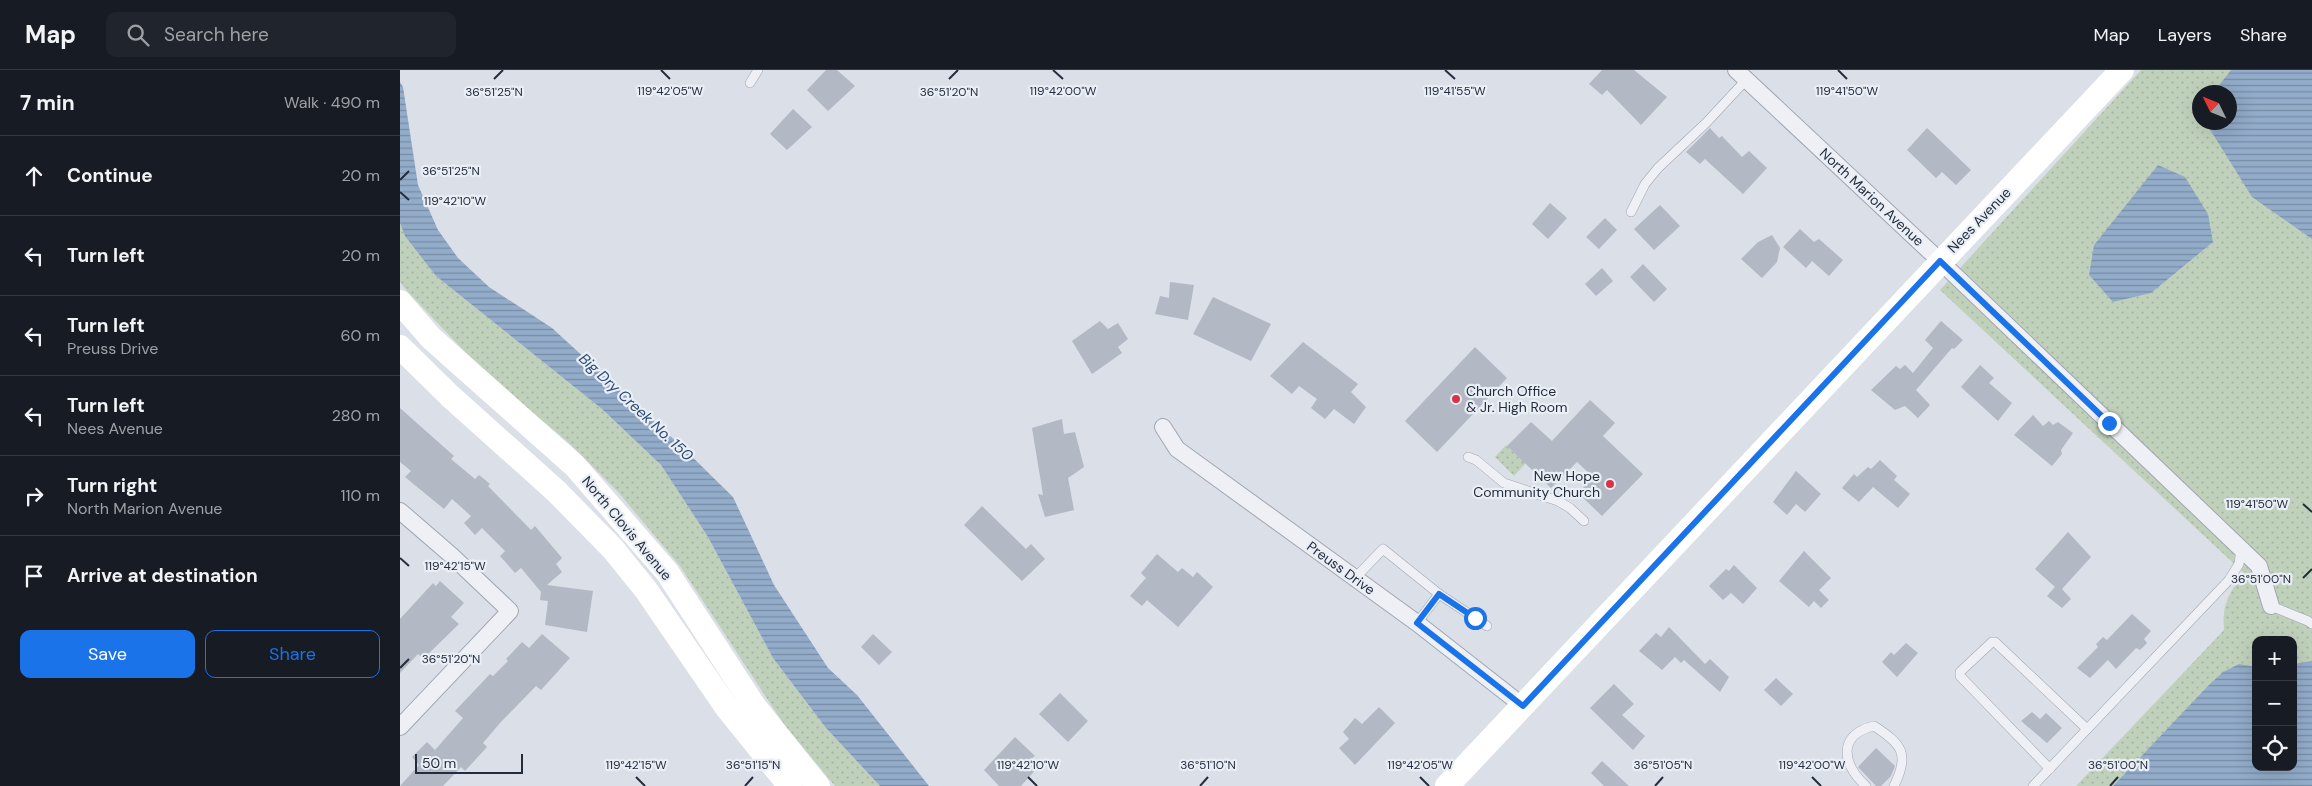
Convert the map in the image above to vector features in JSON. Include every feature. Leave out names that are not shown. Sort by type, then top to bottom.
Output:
[{"type":"main road","name":"Nees Avenue","points":[[1448,786],[1940,261],[2122,70]]},
{"type":"main road","name":"North Clovis Avenue","points":[[400,302],[431,338],[575,466],[666,572],[754,706],[818,786]]},
{"type":"main road","name":"North Clovis Avenue","points":[[400,347],[450,396],[556,491],[613,549],[646,590],[726,708],[790,786]]},
{"type":"street","name":"North Marion Avenue","points":[[1741,75],[1940,261],[2259,566],[2271,606]]},
{"type":"street","name":"Preuss Drive","points":[[1163,427],[1177,449],[1417,623],[1523,706]]},
{"type":"street","points":[[400,511],[510,610],[400,727]]},
{"type":"lane","points":[[750,83],[758,70]]},
{"type":"lane","points":[[1631,212],[1645,184],[1658,168],[1706,122],[1741,75]]},
{"type":"lane","points":[[1468,457],[1476,460],[1504,483],[1570,508],[1584,521]]},
{"type":"lane","points":[[1354,578],[1382,549],[1439,594],[1487,626]]},
{"type":"lane","points":[[2033,786],[2229,580],[2239,564],[2241,549]]},
{"type":"lane","points":[[1417,623],[1439,594]]},
{"type":"lane","points":[[2271,606],[2312,624]]},
{"type":"lane","points":[[2050,768],[1960,676],[1960,672],[1992,642],[1995,642],[2087,729]]},
{"type":"lane","points":[[1866,786],[1857,778],[1847,762],[1848,744],[1852,736],[1861,729],[1874,726],[1897,744],[1902,751],[1903,765],[1894,786]]},
{"type":"green space","points":[[2141,70],[2312,70],[2312,786],[2076,786],[2224,630],[2225,606],[2234,587],[2244,573],[1940,290]]},
{"type":"green space","points":[[400,223],[406,236],[436,276],[602,409],[661,465],[708,537],[773,658],[826,728],[880,786],[835,786],[785,726],[680,566],[618,492],[569,443],[488,376],[407,291],[400,282]]},
{"type":"green space","points":[[1506,445],[1526,463],[1514,476],[1495,457]]},
{"type":"water","points":[[2231,70],[2312,70],[2312,239],[2252,197],[2210,130],[2237,130],[2237,85],[2219,85]]},
{"type":"water","name":"Big Dry Creek No. 150","points":[[400,82],[403,87],[418,185],[438,230],[458,258],[489,287],[552,328],[680,445],[733,497],[774,585],[828,668],[857,695],[929,786],[880,786],[826,728],[773,658],[708,537],[661,465],[602,409],[436,276],[405,236],[400,223]]},
{"type":"water","points":[[2158,165],[2185,177],[2208,214],[2213,242],[2151,293],[2113,302],[2089,275],[2094,245]]},
{"type":"water","points":[[2312,661],[2312,786],[2113,786],[2208,686],[2223,672],[2239,664],[2252,666],[2252,771],[2297,771],[2297,663]]},
{"type":"building","points":[[826,70],[837,70],[855,86],[828,111],[807,90]]},
{"type":"building","points":[[1602,70],[1634,70],[1667,97],[1641,125],[1607,90],[1602,95],[1589,84]]},
{"type":"building","points":[[793,109],[812,127],[787,150],[770,134]]},
{"type":"building","points":[[1710,128],[1719,138],[1722,136],[1742,157],[1749,151],[1767,168],[1743,194],[1705,159],[1700,164],[1686,152]]},
{"type":"building","points":[[1927,128],[1971,170],[1956,185],[1942,172],[1936,178],[1907,150]]},
{"type":"building","points":[[1550,203],[1567,218],[1548,239],[1532,224]]},
{"type":"building","points":[[1660,205],[1680,226],[1654,250],[1634,229]]},
{"type":"building","points":[[1605,218],[1617,230],[1599,249],[1586,237]]},
{"type":"building","points":[[1800,229],[1814,242],[1819,239],[1843,260],[1829,276],[1812,261],[1806,268],[1783,247]]},
{"type":"building","points":[[1772,235],[1780,248],[1777,262],[1762,278],[1741,259],[1758,242]]},
{"type":"building","points":[[1643,264],[1667,289],[1654,302],[1630,277]]},
{"type":"building","points":[[1602,268],[1613,281],[1596,296],[1585,284]]},
{"type":"building","points":[[1170,282],[1194,285],[1188,320],[1155,314],[1160,296],[1169,298]]},
{"type":"building","points":[[1213,297],[1271,324],[1251,361],[1193,334]]},
{"type":"building","points":[[1100,321],[1108,329],[1118,323],[1128,339],[1118,347],[1122,353],[1092,374],[1072,341]]},
{"type":"building","points":[[1941,321],[1963,340],[1954,349],[1952,348],[1916,390],[1930,405],[1918,418],[1905,406],[1895,410],[1871,390],[1896,366],[1900,369],[1905,365],[1913,373],[1933,348],[1925,340]]},
{"type":"building","points":[[1303,342],[1358,384],[1351,392],[1366,407],[1354,424],[1334,409],[1325,419],[1311,408],[1317,399],[1299,386],[1292,394],[1270,376]]},
{"type":"building","name":"Church Office & Jr. High Room","points":[[1475,347],[1507,378],[1437,452],[1405,421]]},
{"type":"building","points":[[1980,365],[1994,378],[1989,383],[2012,403],[1998,421],[1961,387]]},
{"type":"building","points":[[1590,400],[1615,423],[1603,436],[1643,474],[1602,516],[1578,493],[1593,477],[1577,462],[1551,488],[1507,446],[1531,422],[1552,441]]},
{"type":"building","points":[[400,408],[454,456],[451,459],[475,479],[479,475],[490,484],[488,486],[531,530],[535,526],[562,558],[556,564],[562,572],[547,585],[593,591],[587,632],[545,625],[548,601],[540,600],[541,592],[521,568],[515,573],[500,556],[505,551],[482,528],[475,535],[464,523],[471,516],[452,499],[444,509],[405,477],[411,471],[400,462]]},
{"type":"building","points":[[2033,415],[2043,426],[2049,421],[2053,425],[2058,422],[2073,433],[2061,450],[2062,454],[2052,466],[2014,435]]},
{"type":"building","points":[[1062,419],[1064,434],[1075,432],[1084,467],[1068,478],[1074,510],[1045,517],[1038,494],[1043,495],[1032,428]]},
{"type":"building","points":[[1880,460],[1897,476],[1894,480],[1910,494],[1898,508],[1873,487],[1859,502],[1842,488],[1854,474],[1857,477],[1868,467],[1871,469]]},
{"type":"building","points":[[1796,471],[1821,494],[1805,512],[1796,504],[1787,515],[1773,502]]},
{"type":"building","points":[[982,506],[1026,549],[1031,544],[1045,559],[1022,581],[964,525]]},
{"type":"building","points":[[2068,532],[2091,557],[2062,589],[2071,599],[2062,608],[2047,596],[2055,587],[2035,569]]},
{"type":"building","points":[[1804,551],[1831,578],[1819,590],[1829,600],[1821,608],[1814,601],[1809,607],[1779,581]]},
{"type":"building","points":[[1157,554],[1178,572],[1182,568],[1193,577],[1197,572],[1213,587],[1178,627],[1147,600],[1142,606],[1130,596],[1146,578],[1141,573]]},
{"type":"building","points":[[1734,565],[1757,588],[1743,604],[1731,593],[1723,600],[1709,586],[1726,569],[1729,571]]},
{"type":"building","points":[[440,581],[464,603],[451,617],[459,624],[423,659],[418,654],[400,673],[400,619],[433,583],[436,586]]},
{"type":"building","points":[[2132,614],[2151,631],[2144,639],[2147,643],[2140,650],[2136,648],[2116,669],[2108,660],[2090,678],[2077,668],[2098,647],[2096,644],[2103,637],[2107,640]]},
{"type":"building","points":[[1669,627],[1705,664],[1710,659],[1729,677],[1720,692],[1684,660],[1681,663],[1675,657],[1662,670],[1639,651],[1656,633],[1661,637]]},
{"type":"building","points":[[542,634],[570,658],[541,690],[536,686],[483,743],[487,747],[465,771],[461,767],[443,786],[400,786],[419,765],[412,757],[427,742],[435,750],[463,718],[455,711],[490,674],[493,676],[508,661],[506,659],[522,642],[529,648]]},
{"type":"building","points":[[873,634],[892,652],[879,665],[861,647]]},
{"type":"building","points":[[1906,643],[1918,653],[1897,677],[1882,662],[1891,652],[1894,655]]},
{"type":"building","points":[[1776,678],[1793,694],[1781,706],[1764,690]]},
{"type":"building","points":[[1614,684],[1634,704],[1622,715],[1645,736],[1633,750],[1590,708]]},
{"type":"building","points":[[1060,693],[1088,721],[1068,742],[1039,714]]},
{"type":"building","points":[[1379,707],[1395,723],[1355,765],[1339,748],[1349,739],[1343,732],[1355,718],[1362,724]]},
{"type":"building","points":[[2032,712],[2040,719],[2046,713],[2062,728],[2047,743],[2021,721]]},
{"type":"building","points":[[1015,737],[1035,756],[1031,759],[1039,766],[1021,786],[999,786],[984,770]]},
{"type":"building","points":[[1876,748],[1895,766],[1891,776],[1881,786],[1876,786],[1858,767]]},
{"type":"building","points":[[1602,761],[1629,786],[1604,786],[1591,773]]},
{"type":"place","name":"Church Office & Jr. High Room","points":[[1456,399]]},
{"type":"place","name":"New Hope Community Church","points":[[1610,484]]},
{"type":"route","points":[[1475,618],[1439,594],[1417,623],[1523,706],[1940,261],[2109,423]]}]
